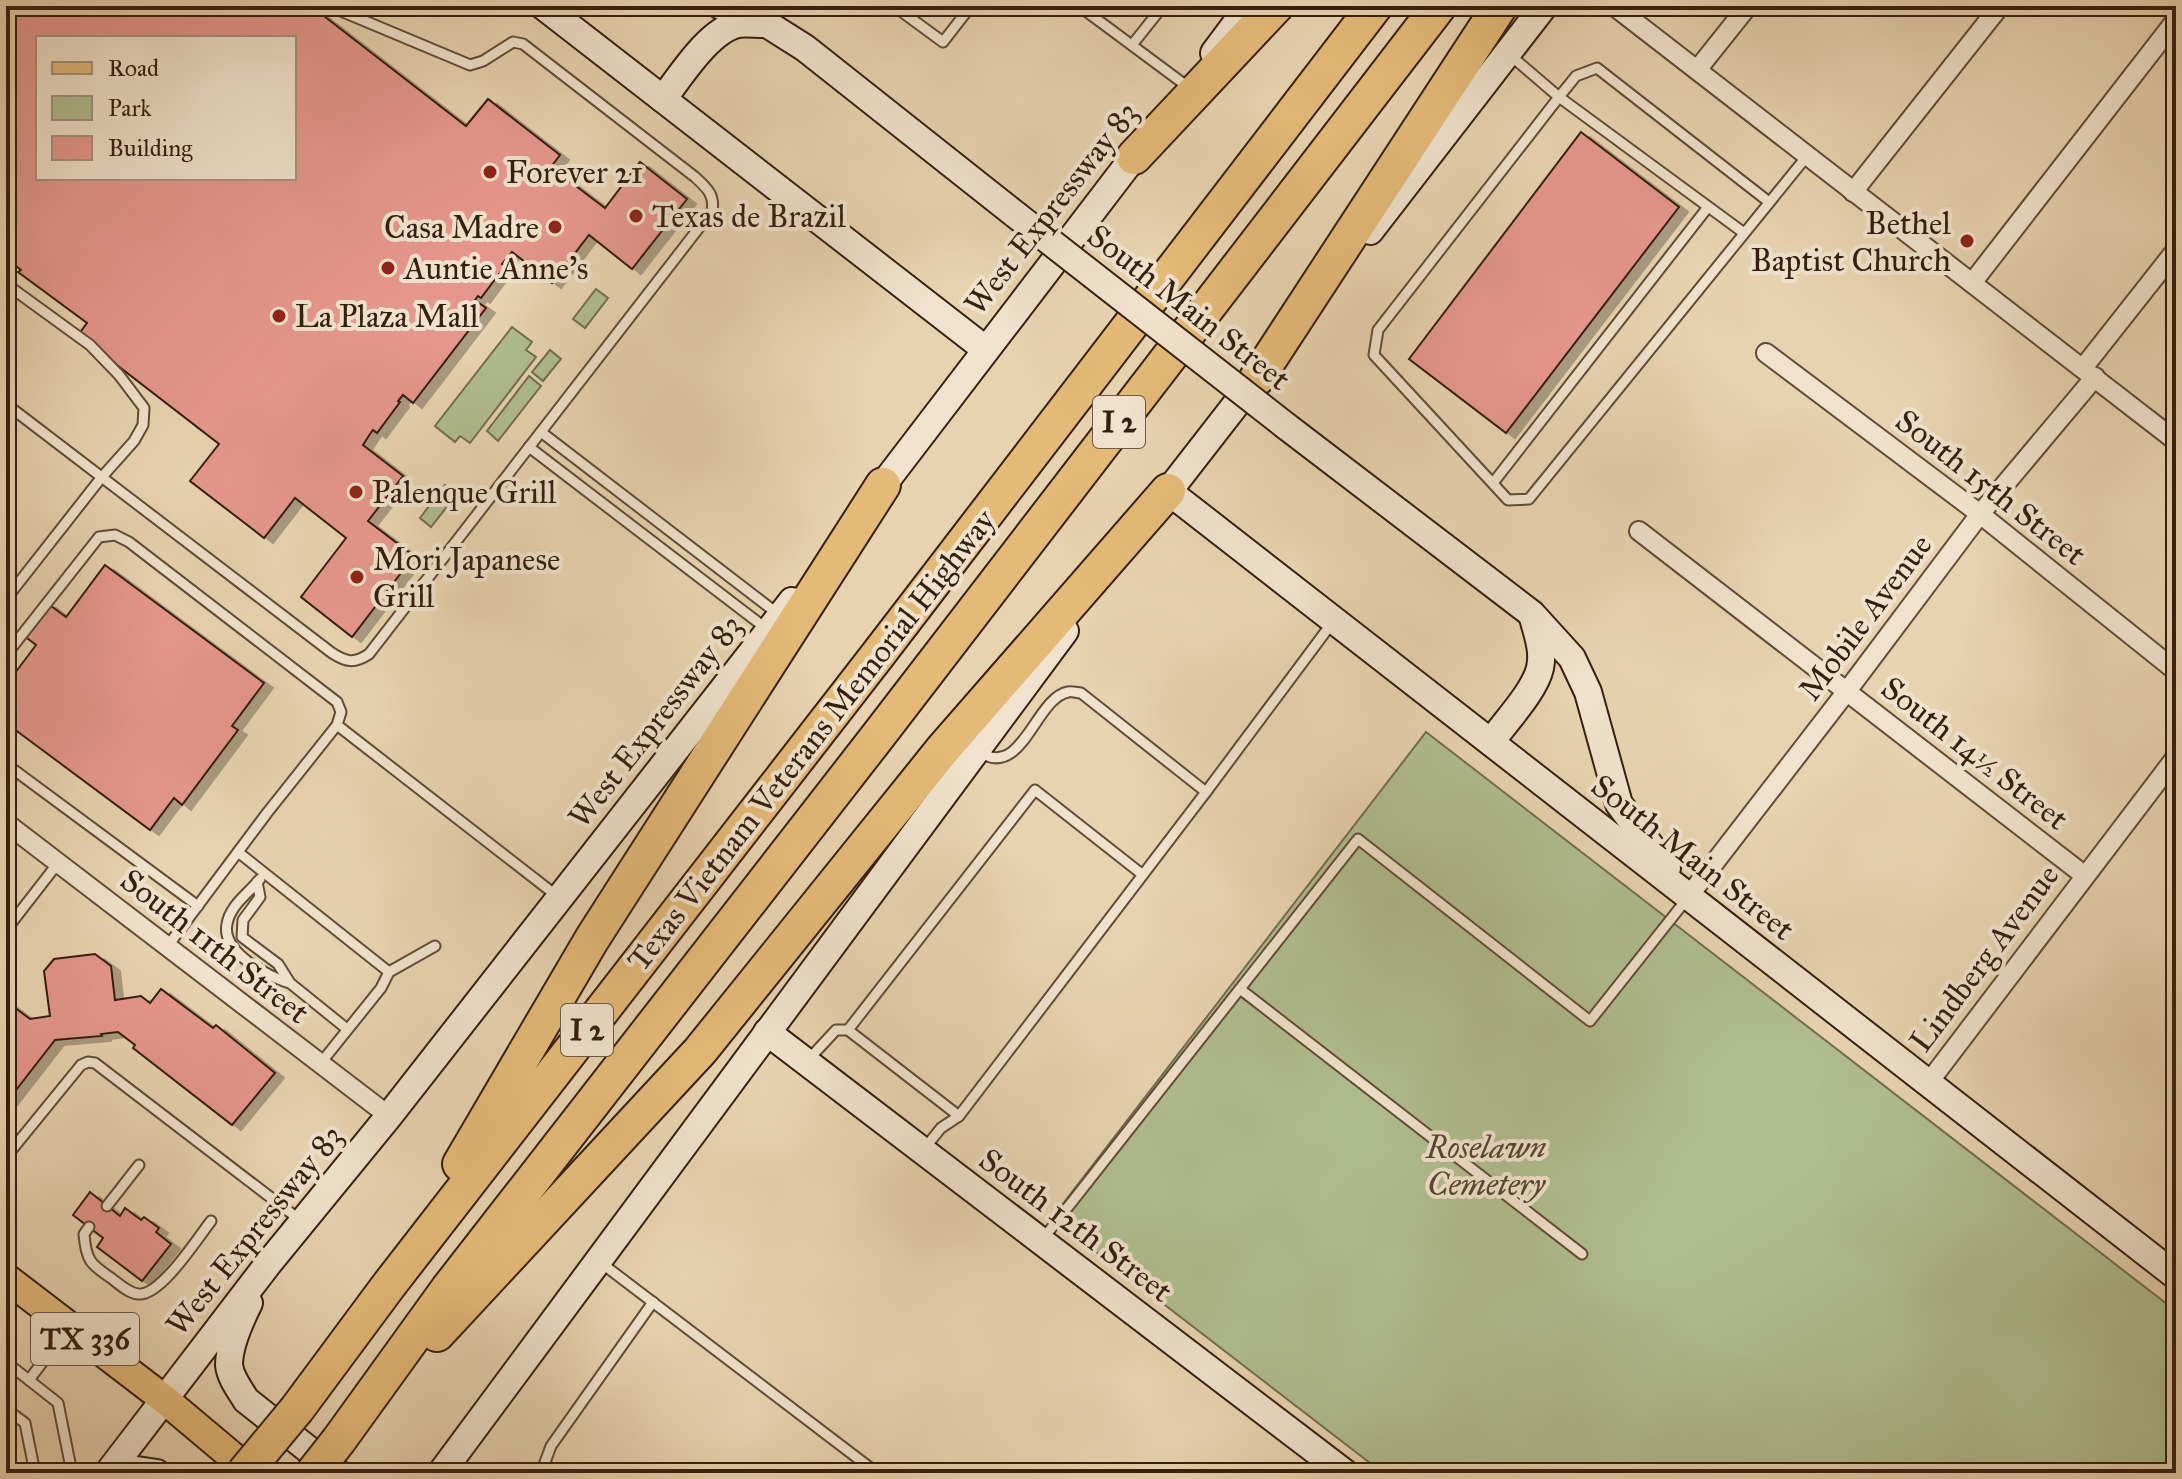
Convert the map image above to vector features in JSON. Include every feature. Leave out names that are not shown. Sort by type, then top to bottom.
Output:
[{"type":"highway","points":[[1134,157],[1276,6]]},
{"type":"highway","name":"Texas Vietnam Veterans Memorial Highway","points":[[244,1473],[297,1409],[389,1285],[861,677],[1375,6]]},
{"type":"highway","name":"Texas Vietnam Veterans Memorial Highway","points":[[313,1473],[338,1457],[457,1276],[878,736],[1439,6]]},
{"type":"highway","points":[[1257,378],[1500,6]]},
{"type":"highway","points":[[389,1285],[592,939],[883,485]]},
{"type":"highway","points":[[338,1457],[700,1051],[943,749],[1168,491]]},
{"type":"main road","name":"TX 336","points":[[6,1278],[164,1399],[252,1473]]},
{"type":"street","points":[[543,6],[985,349]]},
{"type":"street","name":"South Main Street","points":[[721,6],[767,24],[841,74],[1286,426],[1532,614],[1572,658],[1583,681],[1619,804],[1688,897]]},
{"type":"street","name":"West Expressway 83","points":[[108,1473],[268,1264],[389,1116],[883,485],[1249,6]]},
{"type":"street","points":[[441,1472],[1168,491],[1544,6]]},
{"type":"street","points":[[1614,6],[2176,441]]},
{"type":"street","points":[[1697,70],[1748,6]]},
{"type":"street","points":[[1853,192],[2000,6]]},
{"type":"street","points":[[1972,283],[2176,20]]},
{"type":"street","points":[[663,99],[716,36],[736,24],[767,24]]},
{"type":"street","name":"Mobile Avenue","points":[[1688,897],[2089,372],[2176,250]]},
{"type":"street","name":"South 15th Street","points":[[1766,353],[1980,514],[2176,671]]},
{"type":"street","name":"South Main Street","points":[[1168,491],[2176,1276]]},
{"type":"street","name":"South 14½ Street","points":[[1639,531],[2084,875]]},
{"type":"street","points":[[1491,742],[1531,687],[1540,668],[1541,646],[1532,614]]},
{"type":"street","name":"Lindberg Avenue","points":[[1929,1082],[2176,757]]},
{"type":"street","name":"South 11th Street","points":[[6,823],[389,1116]]},
{"type":"street","name":"South 12th Street","points":[[767,1032],[1345,1473]]},
{"type":"street","points":[[268,1264],[238,1325],[229,1366],[246,1400],[338,1457]]},
{"type":"street","points":[[117,1473],[137,1470],[157,1473]]},
{"type":"lane","points":[[6,404],[332,653],[345,661],[358,662],[369,654],[712,211],[714,200],[695,177],[523,44],[513,42],[483,61],[470,65],[329,6]]},
{"type":"lane","points":[[894,6],[943,42],[971,6]]},
{"type":"lane","points":[[1079,6],[1188,87]]},
{"type":"lane","points":[[1132,45],[1163,6]]},
{"type":"lane","points":[[1507,53],[1559,97],[1744,233]]},
{"type":"lane","points":[[1769,202],[1597,68],[1576,76],[1378,330],[1374,355],[1508,500],[1529,499],[1807,156]]},
{"type":"lane","points":[[1493,483],[1708,207]]},
{"type":"lane","points":[[6,284],[90,345],[119,375],[144,408],[143,425],[134,441],[6,599]]},
{"type":"lane","points":[[541,432],[775,623]]},
{"type":"lane","points":[[529,447],[775,623]]},
{"type":"lane","points":[[6,655],[99,537],[115,535],[129,542],[337,702],[341,712],[337,725],[167,947]]},
{"type":"lane","points":[[923,1151],[941,1128],[959,1116],[1334,620]]},
{"type":"lane","points":[[976,751],[987,758],[1000,759],[1021,743],[1056,697],[1069,691],[1081,693],[1206,792]]},
{"type":"lane","points":[[337,725],[559,899]]},
{"type":"lane","points":[[6,764],[198,906]]},
{"type":"lane","points":[[848,1030],[1035,790],[1143,875]]},
{"type":"lane","points":[[1041,1241],[1358,839],[1590,1021],[1688,897]]},
{"type":"lane","points":[[238,852],[389,972]]},
{"type":"lane","points":[[6,930],[58,863]]},
{"type":"lane","points":[[264,873],[233,908],[227,935],[233,948],[269,977],[290,983]]},
{"type":"lane","points":[[257,882],[260,897],[243,920],[242,937],[278,964],[290,983],[347,1029]]},
{"type":"lane","points":[[320,1064],[381,988],[389,972],[435,946]]},
{"type":"lane","points":[[1240,989],[1582,1254]]},
{"type":"lane","points":[[806,1062],[836,1030],[848,1030],[959,1116]]},
{"type":"lane","points":[[6,1157],[81,1065],[95,1063],[303,1222]]},
{"type":"lane","points":[[107,1206],[139,1165]]},
{"type":"lane","points":[[89,1227],[84,1234],[86,1257],[134,1294],[146,1294],[159,1286],[211,1221]]},
{"type":"lane","points":[[599,1262],[877,1473]]},
{"type":"lane","points":[[541,1473],[551,1446],[653,1302]]},
{"type":"lane","points":[[29,1380],[69,1326]]},
{"type":"lane","points":[[6,1362],[58,1403],[56,1411],[62,1442],[72,1473]]},
{"type":"lane","points":[[6,1409],[21,1414],[39,1473]]},
{"type":"green space","points":[[596,289],[608,298],[585,328],[573,319]]},
{"type":"green space","points":[[512,327],[532,342],[526,350],[536,357],[470,443],[460,436],[455,442],[435,426]]},
{"type":"green space","points":[[550,350],[561,359],[543,381],[532,372]]},
{"type":"green space","points":[[529,376],[541,386],[498,441],[487,431]]},
{"type":"green space","points":[[445,485],[457,494],[431,527],[420,518]]},
{"type":"green space","name":"Roselawn Cemetery","points":[[1426,732],[2176,1311],[2176,1473],[1383,1473],[1052,1218]]},
{"type":"building","name":"La Plaza Mall","points":[[6,6],[311,6],[466,126],[488,99],[560,155],[551,167],[605,208],[640,162],[687,199],[632,269],[589,235],[552,283],[512,252],[481,298],[478,296],[475,300],[486,308],[413,403],[403,395],[377,433],[373,430],[363,445],[403,476],[368,521],[414,556],[352,637],[301,597],[346,538],[295,498],[264,538],[190,481],[219,444],[78,335],[87,323],[18,272],[21,270],[6,258]]},
{"type":"building","points":[[1581,132],[1679,207],[1506,433],[1409,359]]},
{"type":"building","points":[[105,565],[264,683],[232,726],[238,730],[182,805],[174,798],[150,830],[6,723],[6,685],[36,645],[23,635],[47,603],[66,617]]},
{"type":"building","points":[[95,954],[111,966],[115,1000],[141,996],[150,1003],[161,989],[213,1028],[216,1025],[275,1073],[232,1125],[133,1048],[135,1045],[118,1032],[55,1040],[6,1103],[6,1001],[30,1019],[50,1016],[44,971],[54,959]]},
{"type":"building","points":[[90,1192],[120,1216],[125,1208],[141,1220],[144,1217],[159,1228],[156,1232],[171,1244],[142,1281],[97,1247],[103,1238],[73,1215]]},
{"type":"place","name":"Forever 21","points":[[490,172]]},
{"type":"place","name":"Texas de Brazil","points":[[636,216]]},
{"type":"place","name":"Casa Madre","points":[[555,227]]},
{"type":"place","name":"Bethel Baptist Church","points":[[1967,241]]},
{"type":"place","name":"Auntie Anne's","points":[[388,268]]},
{"type":"place","name":"La Plaza Mall","points":[[279,316]]},
{"type":"place","name":"Palenque Grill","points":[[356,492]]},
{"type":"place","name":"Mori Japanese Grill","points":[[357,577]]}]
